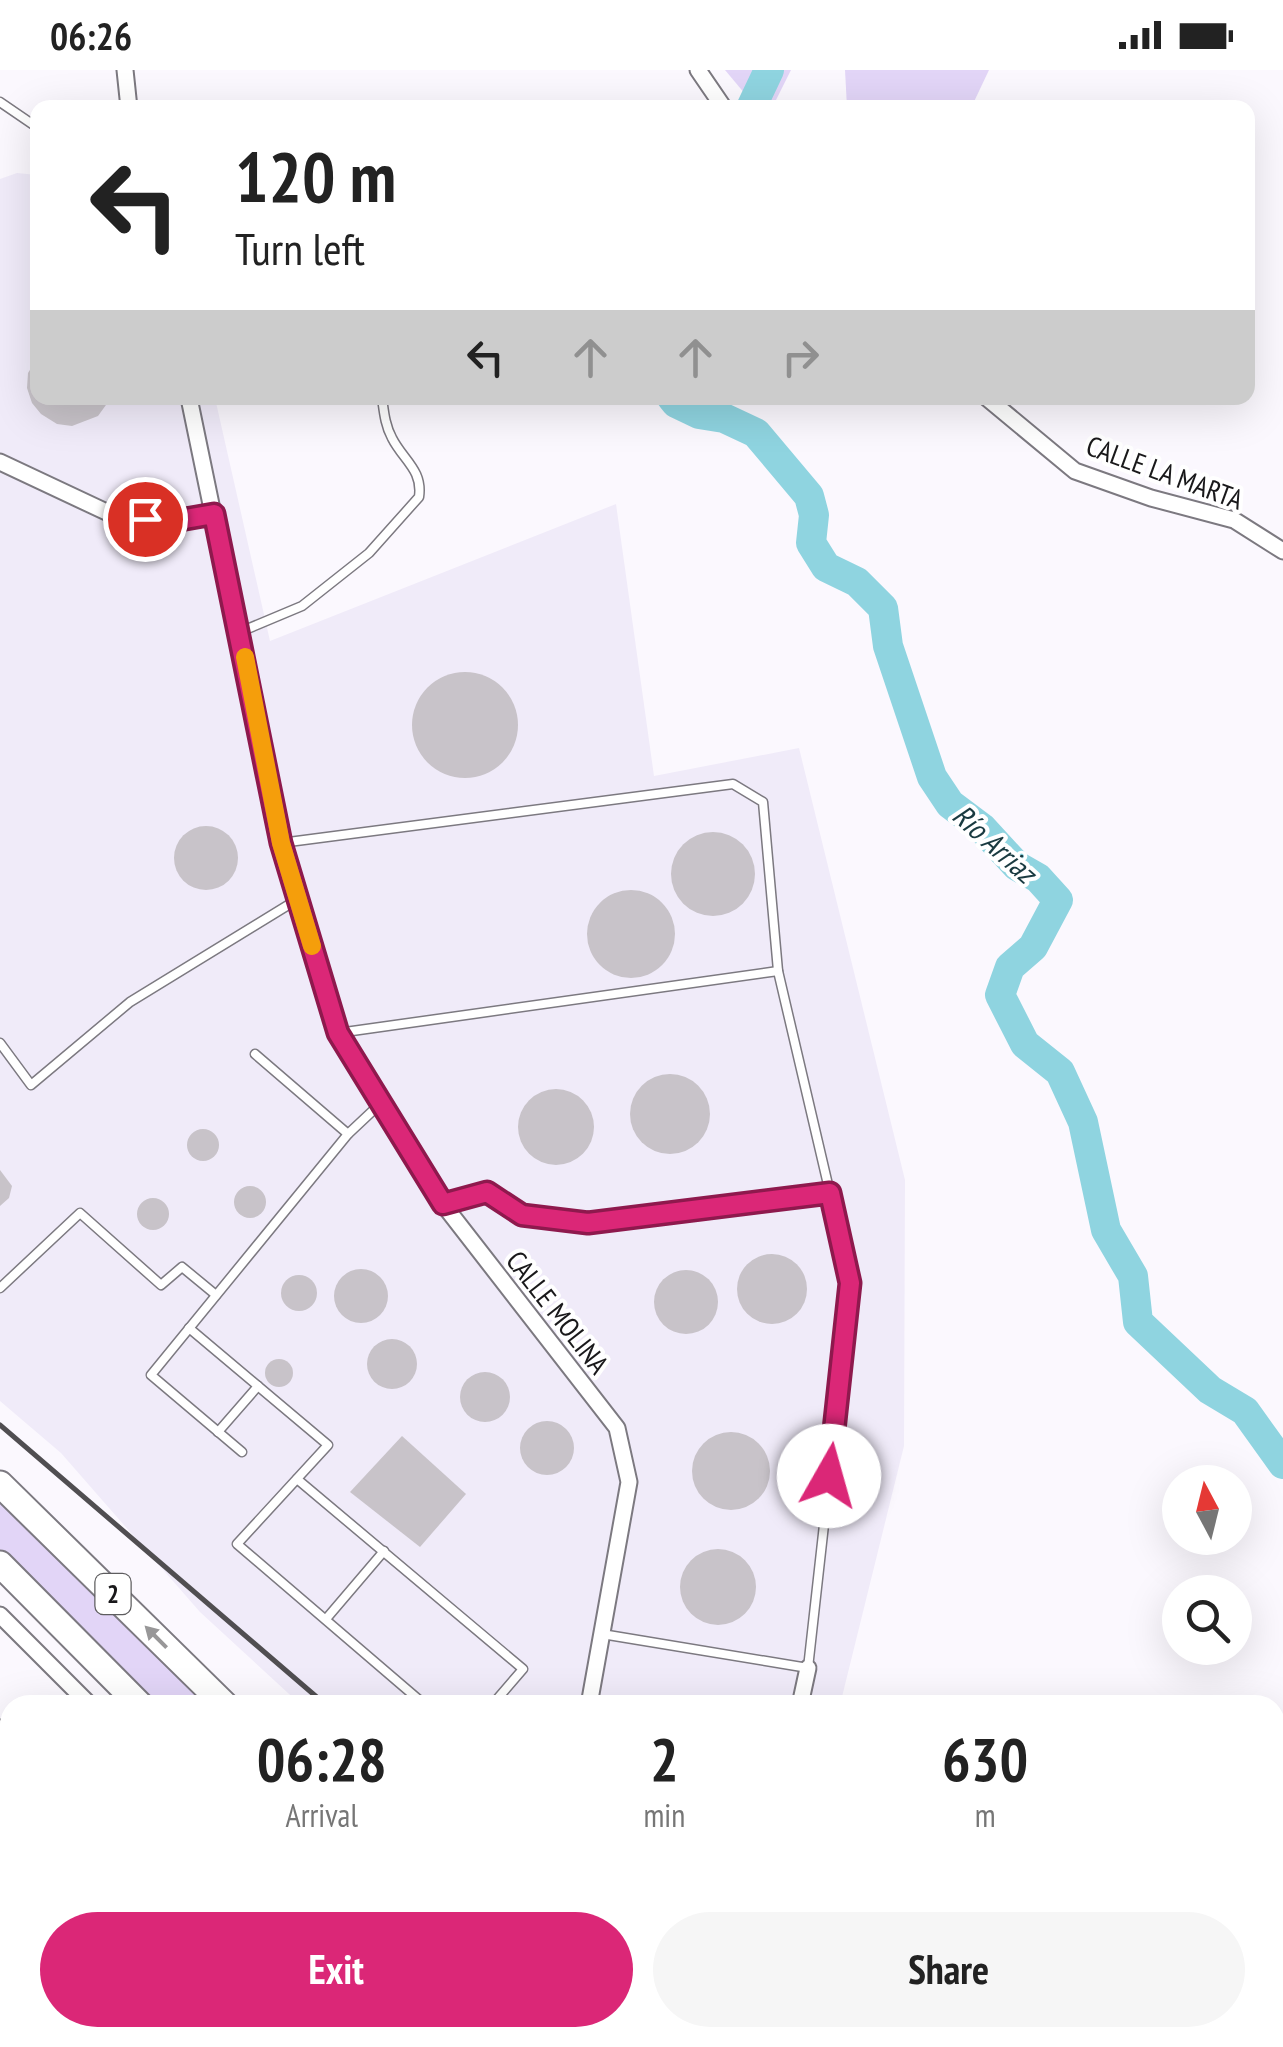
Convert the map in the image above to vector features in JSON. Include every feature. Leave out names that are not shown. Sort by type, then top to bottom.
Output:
[{"type":"highway","name":"2","points":[[0,1484],[215,1695]]},
{"type":"highway","name":"2","points":[[0,1564],[130,1695]]},
{"type":"street","points":[[126,70],[128,100]]},
{"type":"street","points":[[698,70],[719,100]]},
{"type":"street","name":"CALLE MOLINA","points":[[191,405],[281,843],[338,1033],[443,1204],[617,1428],[630,1482],[590,1695]]},
{"type":"street","name":"CALLE LA MARTA","points":[[996,405],[1075,470],[1151,498],[1234,520],[1283,550]]},
{"type":"street","points":[[0,462],[117,517],[174,521],[214,514]]},
{"type":"street","points":[[0,1615],[80,1695]]},
{"type":"street","points":[[802,1695],[808,1668]]},
{"type":"lane","points":[[0,102],[30,123]]},
{"type":"lane","points":[[240,632],[302,606],[369,553],[419,497],[421,484],[416,471],[393,442],[383,405]]},
{"type":"lane","points":[[281,843],[734,784],[763,802],[778,971],[850,1283],[808,1668],[602,1634]]},
{"type":"lane","points":[[0,1043],[31,1084],[130,1002],[298,898]]},
{"type":"lane","points":[[338,1033],[778,971]]},
{"type":"lane","points":[[255,1054],[348,1134]]},
{"type":"lane","points":[[242,1452],[151,1375],[348,1134],[382,1104]]},
{"type":"lane","points":[[443,1204],[487,1192],[522,1215],[588,1223],[830,1193]]},
{"type":"lane","points":[[0,1288],[80,1212],[161,1285],[182,1267],[216,1295]]},
{"type":"lane","points":[[189,1328],[328,1445],[237,1544],[413,1695]]},
{"type":"lane","points":[[218,1432],[258,1386]]},
{"type":"lane","points":[[297,1479],[523,1669],[501,1695]]},
{"type":"lane","points":[[326,1619],[384,1551]]},
{"type":"shaded area","points":[[725,70],[791,70],[776,100],[750,100]]},
{"type":"shaded area","points":[[845,70],[989,70],[975,100],[847,100]]},
{"type":"shaded area","points":[[17,173],[30,174],[30,405],[217,405],[270,641],[616,504],[654,776],[799,748],[905,1180],[904,1446],[842,1695],[290,1695],[200,1612],[61,1453],[0,1401],[0,179]]},
{"type":"shaded area","points":[[0,1484],[215,1695],[130,1695],[0,1564]]},
{"type":"building","points":[[34,405],[106,405],[98,416],[72,426],[57,424]]},
{"type":"building","points":[[465,672],[485,676],[502,688],[514,705],[518,725],[514,745],[502,762],[485,774],[465,778],[445,774],[428,762],[416,745],[412,725],[416,705],[428,688],[445,676]]},
{"type":"building","points":[[206,826],[229,835],[238,858],[229,881],[206,890],[183,881],[174,858],[183,835]]},
{"type":"building","points":[[705,832],[721,832],[737,839],[748,850],[755,874],[752,890],[743,904],[721,916],[705,916],[689,909],[678,898],[671,882],[671,866],[678,850],[689,839]]},
{"type":"building","points":[[631,890],[648,893],[662,903],[672,917],[672,951],[662,965],[648,975],[631,978],[614,975],[600,965],[590,951],[587,934],[590,917],[600,903],[614,893]]},
{"type":"building","points":[[670,1074],[685,1077],[698,1086],[707,1099],[707,1129],[698,1142],[685,1151],[670,1154],[655,1151],[642,1142],[633,1129],[630,1114],[633,1099],[642,1086],[655,1077]]},
{"type":"building","points":[[556,1089],[583,1100],[594,1127],[583,1154],[556,1165],[529,1154],[518,1127],[529,1100]]},
{"type":"building","points":[[203,1129],[214,1134],[219,1145],[214,1156],[203,1161],[192,1156],[187,1145],[192,1134]]},
{"type":"building","points":[[0,1170],[12,1186],[9,1198],[0,1206]]},
{"type":"building","points":[[250,1186],[262,1190],[266,1202],[262,1214],[250,1218],[238,1214],[234,1202],[238,1190]]},
{"type":"building","points":[[153,1198],[164,1203],[169,1214],[164,1225],[153,1230],[142,1225],[137,1214],[142,1203]]},
{"type":"building","points":[[772,1254],[797,1264],[807,1289],[797,1314],[772,1324],[747,1314],[737,1289],[747,1264]]},
{"type":"building","points":[[361,1269],[380,1277],[388,1296],[380,1315],[361,1323],[342,1315],[334,1296],[342,1277]]},
{"type":"building","points":[[686,1270],[709,1279],[718,1302],[709,1325],[686,1334],[663,1325],[654,1302],[663,1279]]},
{"type":"building","points":[[299,1275],[312,1280],[317,1293],[312,1306],[299,1311],[286,1306],[281,1293],[286,1280]]},
{"type":"building","points":[[392,1339],[410,1346],[417,1364],[410,1382],[392,1389],[374,1382],[367,1364],[374,1346]]},
{"type":"building","points":[[279,1359],[289,1363],[293,1373],[289,1383],[279,1387],[269,1383],[265,1373],[269,1363]]},
{"type":"building","points":[[485,1372],[503,1379],[510,1397],[503,1415],[485,1422],[467,1415],[460,1397],[467,1379]]},
{"type":"building","points":[[547,1421],[566,1429],[574,1448],[566,1467],[547,1475],[528,1467],[520,1448],[528,1429]]},
{"type":"building","points":[[731,1432],[759,1443],[770,1471],[759,1499],[731,1510],[703,1499],[692,1471],[703,1443]]},
{"type":"building","points":[[402,1436],[466,1494],[420,1547],[350,1492]]},
{"type":"building","points":[[718,1549],[745,1560],[756,1587],[745,1614],[718,1625],[691,1614],[680,1587],[691,1560]]},
{"type":"waterway","name":"Río Arriaz","points":[[755,100],[769,70]]},
{"type":"waterway","name":"Río Arriaz","points":[[680,405],[756,433],[809,496],[814,515],[811,543],[826,567],[857,582],[883,608],[888,646],[932,777],[950,804],[982,828],[1017,866],[1038,878],[1058,900],[1033,947],[1010,967],[1000,995],[1025,1044],[1060,1072],[1083,1122],[1106,1230],[1133,1276],[1138,1322],[1210,1390],[1245,1411],[1283,1464]]},
{"type":"railway","points":[[0,1425],[314,1695]]},
{"type":"slow traffic","points":[[245,657],[281,843],[312,946]]},
{"type":"route","points":[[145,519],[174,521],[214,514],[281,843],[338,1033],[443,1204],[487,1192],[522,1215],[588,1223],[830,1193],[850,1283],[829,1476]]}]
